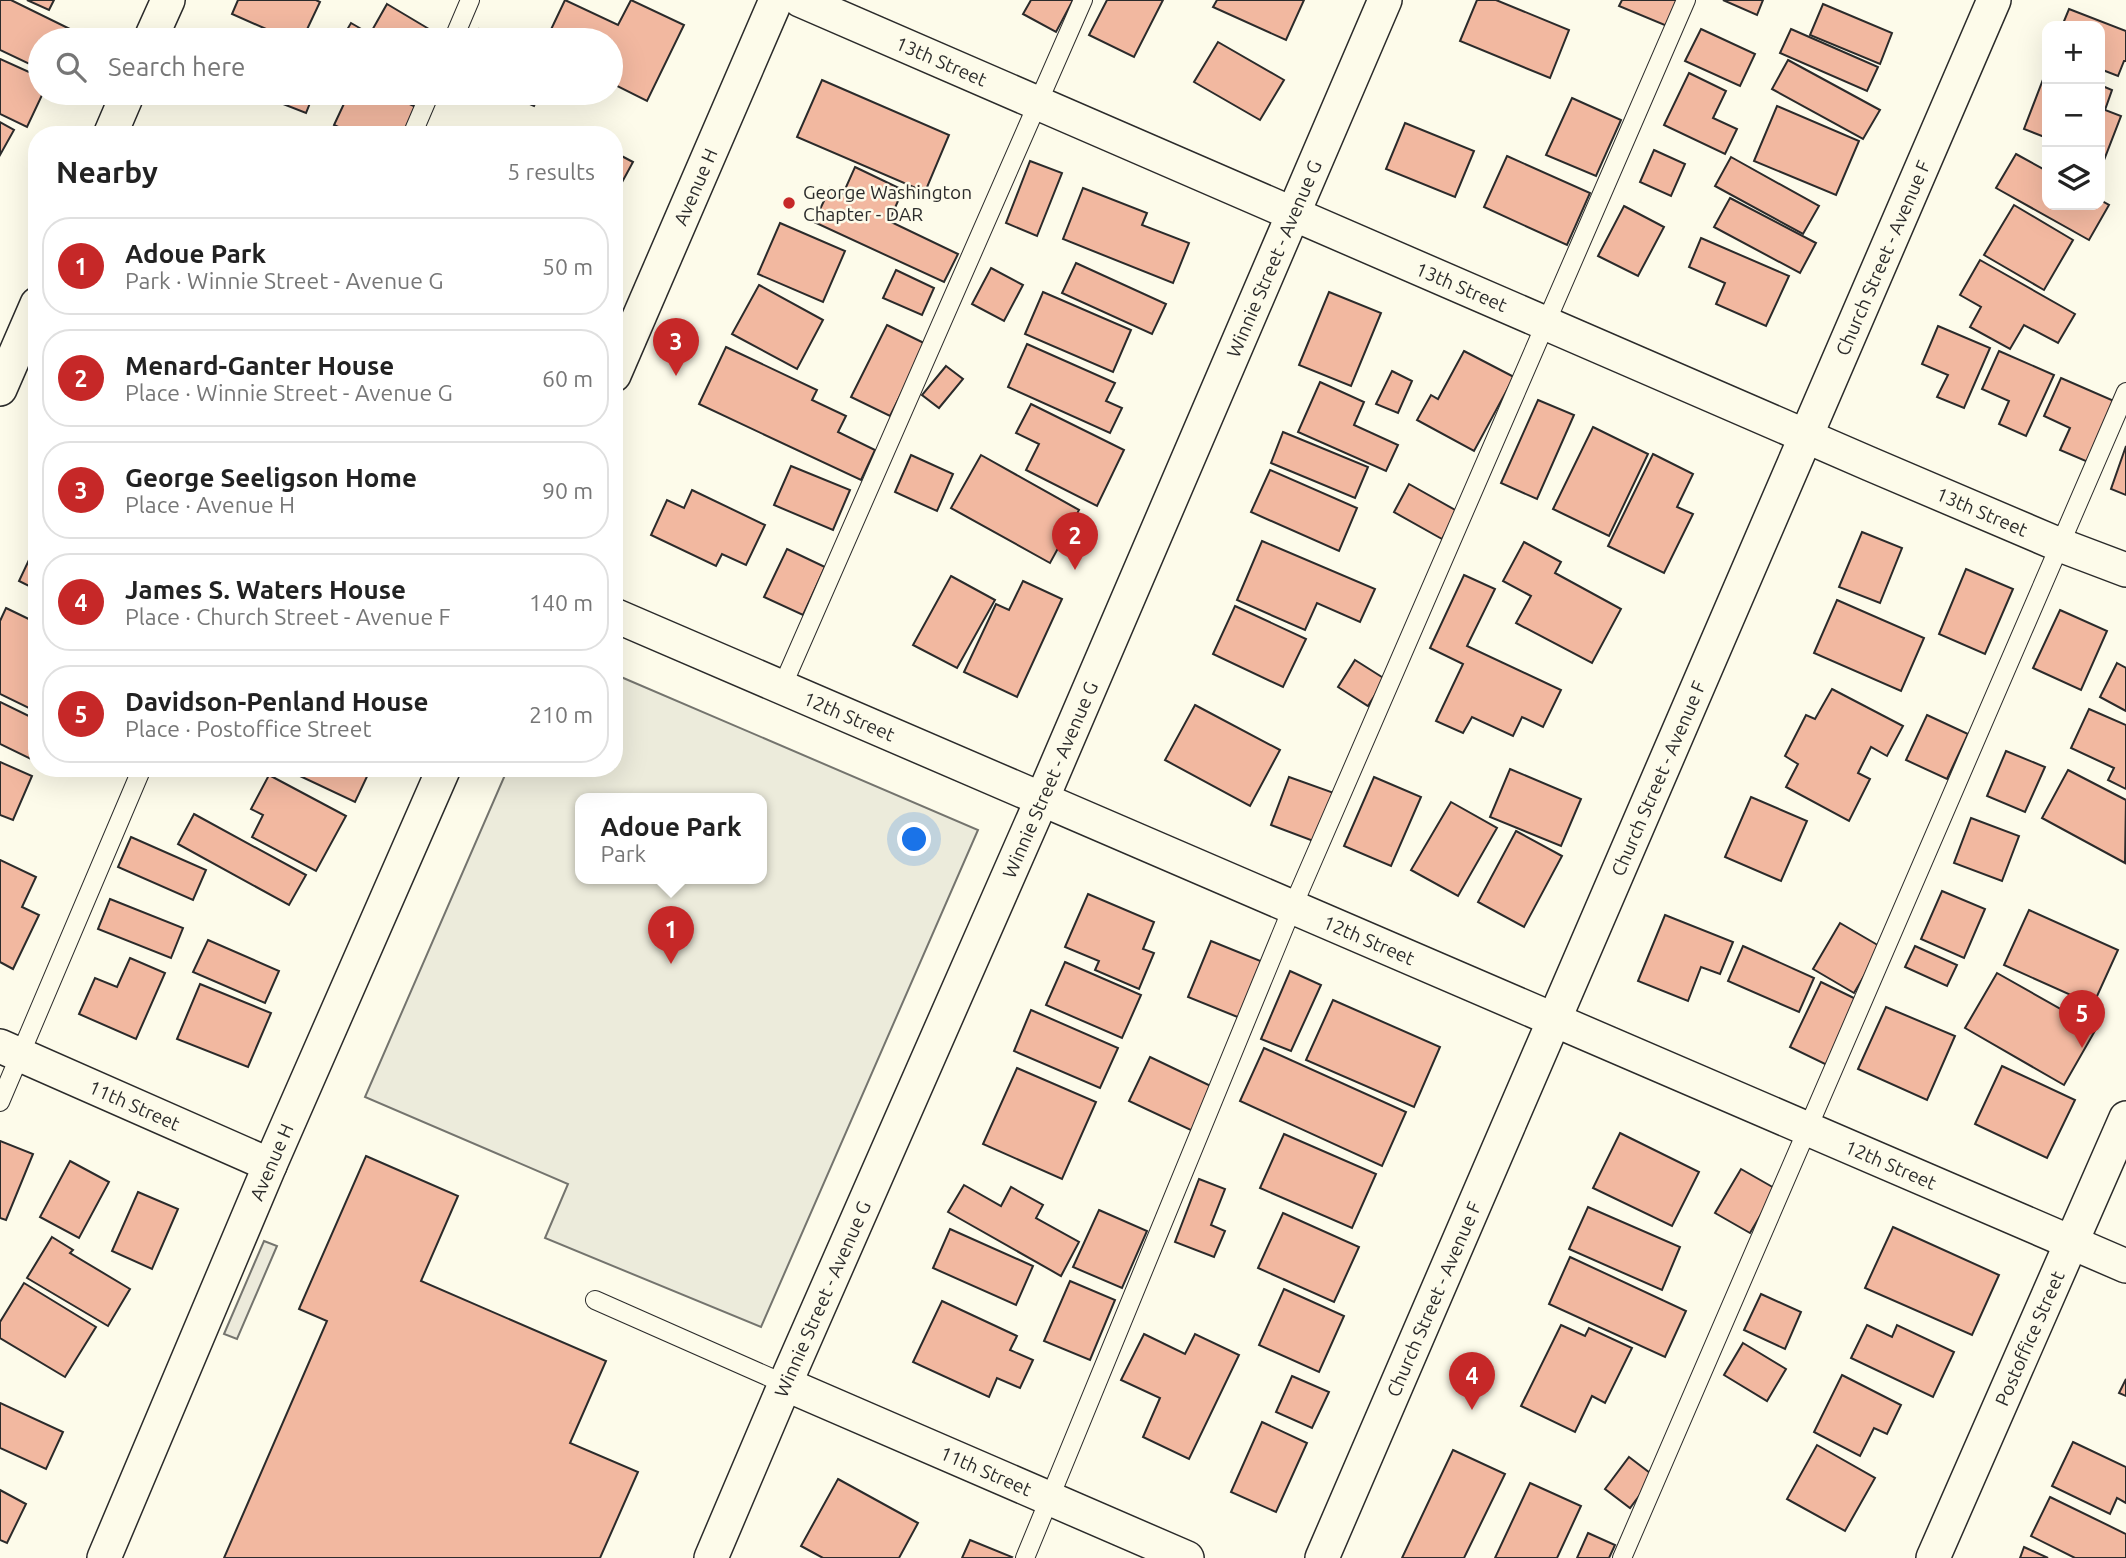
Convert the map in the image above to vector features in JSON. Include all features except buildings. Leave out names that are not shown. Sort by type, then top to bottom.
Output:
[{"type":"street","points":[[155,28],[168,0]]},
{"type":"street","name":"Avenue H","points":[[623,354],[776,0]]},
{"type":"street","name":"13th Street","points":[[800,0],[1805,436],[2060,545],[2126,570]]},
{"type":"street","name":"Winnie Street - Avenue G","points":[[711,1558],[1042,799],[1385,0]]},
{"type":"street","name":"Church Street - Avenue F","points":[[1322,1558],[1994,0]]},
{"type":"street","points":[[114,126],[123,105]]},
{"type":"street","points":[[0,389],[28,327]]},
{"type":"street","name":"12th Street","points":[[623,619],[2126,1266]]},
{"type":"street","name":"Avenue H","points":[[104,1558],[270,1165],[440,777]]},
{"type":"street","name":"11th Street","points":[[10,1051],[270,1165]]},
{"type":"street","name":"Postoffice Street","points":[[1933,1558],[2126,1118]]},
{"type":"street","name":"11th Street","points":[[785,1384],[1187,1558]]},
{"type":"lane","points":[[458,28],[470,0]]},
{"type":"lane","points":[[782,687],[1083,0]]},
{"type":"lane","points":[[1026,1558],[1293,906],[1686,0]]},
{"type":"lane","points":[[416,126],[425,105]]},
{"type":"lane","points":[[1622,1558],[2126,392]]},
{"type":"lane","points":[[0,1102],[10,1051],[138,777]]},
{"type":"lane","points":[[595,1300],[785,1384]]},
{"type":"shaded area","points":[[623,678],[978,830],[761,1327],[545,1238],[568,1184],[365,1097],[504,777],[623,777]]},
{"type":"shaded area","points":[[264,1241],[277,1246],[237,1339],[224,1334]]},
{"type":"place","name":"George Washington Chapter - DAR","points":[[789,203]]},
{"type":"place","name":"George Seeligson Home","points":[[676,376]]},
{"type":"place","name":"Menard-Ganter House","points":[[1075,570]]},
{"type":"place","name":"Adoue Park","points":[[671,964]]},
{"type":"place","name":"Davidson-Penland House","points":[[2082,1048]]},
{"type":"place","name":"James S. Waters House","points":[[1472,1410]]}]
